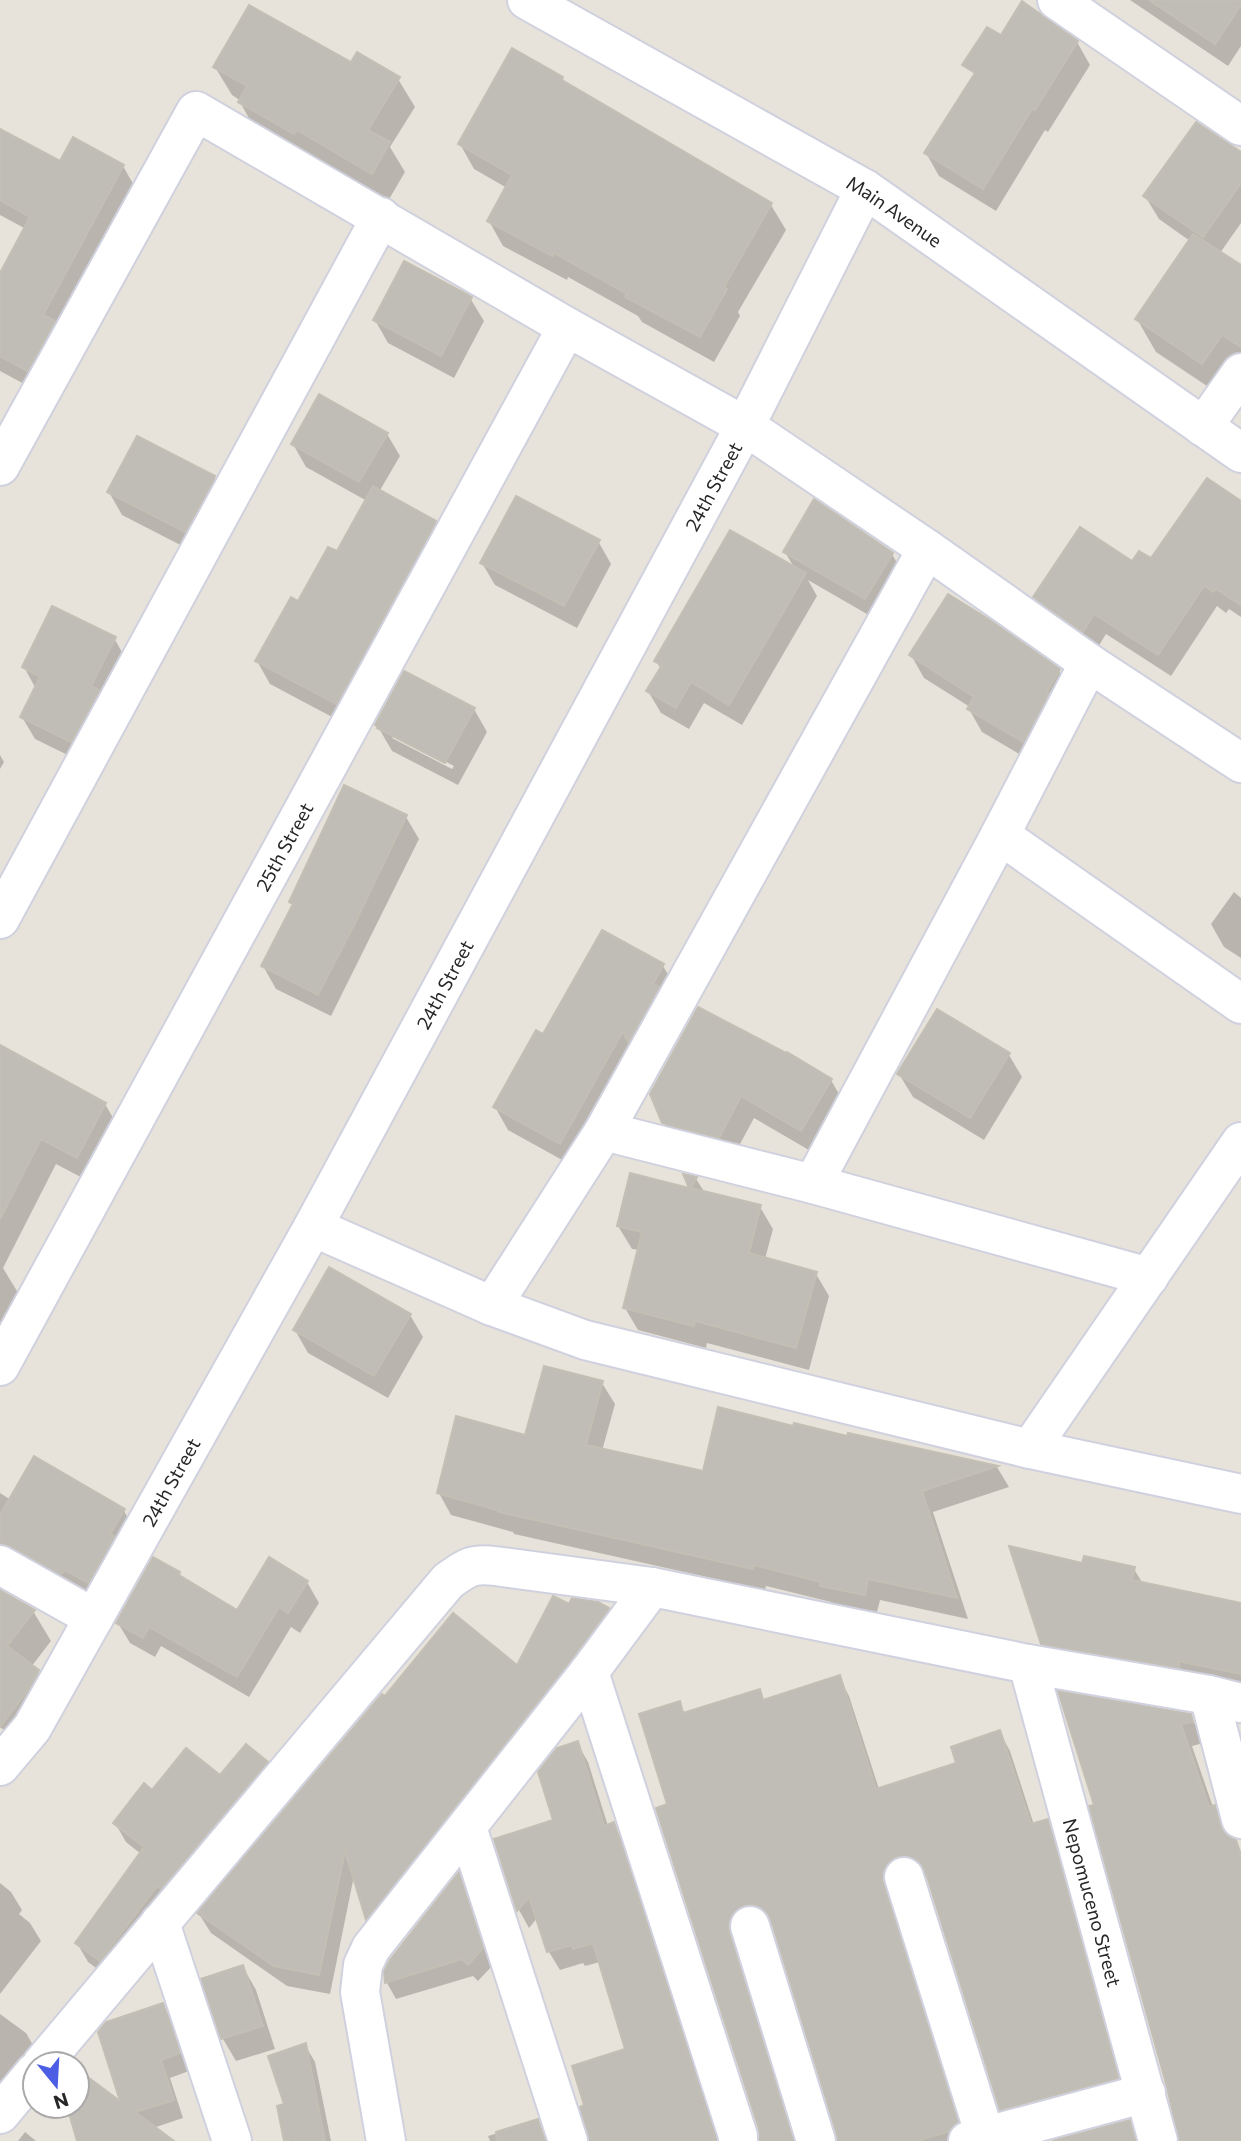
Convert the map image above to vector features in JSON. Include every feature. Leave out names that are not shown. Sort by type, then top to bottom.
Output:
[{"type":"street","name":"Main Avenue","points":[[527,0],[866,189],[1241,453]]},
{"type":"street","points":[[1056,0],[1241,126]]},
{"type":"street","points":[[0,466],[196,111],[567,327],[745,426],[928,549],[1089,663],[1241,763]]},
{"type":"street","name":"24th Street","points":[[0,1766],[32,1728],[313,1227],[745,426],[866,189]]},
{"type":"street","points":[[0,919],[381,217]]},
{"type":"street","name":"25th Street","points":[[0,1366],[567,327]]},
{"type":"street","points":[[1203,427],[1241,373]]},
{"type":"street","points":[[492,1306],[604,1131],[928,549]]},
{"type":"street","points":[[813,1184],[1089,663]]},
{"type":"street","points":[[1000,835],[1241,1003]]},
{"type":"street","points":[[604,1131],[813,1184],[1149,1277]]},
{"type":"street","points":[[1030,1448],[1241,1142]]},
{"type":"street","points":[[313,1227],[492,1306],[585,1340],[1030,1448],[1241,1494]]},
{"type":"street","points":[[0,1565],[94,1618]]},
{"type":"street","points":[[54,2050],[448,1581],[468,1566],[483,1565],[652,1587],[1028,1664],[1225,1699],[1241,1819]]},
{"type":"street","points":[[386,2141],[360,1992],[363,1965],[371,1948],[589,1672],[652,1587]]},
{"type":"street","name":"Nepomuceno Street","points":[[1028,1664],[1158,2141]]},
{"type":"street","points":[[589,1672],[738,2141]]},
{"type":"street","points":[[467,1827],[568,2141]]},
{"type":"street","points":[[904,1877],[977,2138],[1146,2093]]},
{"type":"street","points":[[160,1923],[232,2141]]},
{"type":"street","points":[[750,1926],[816,2141]]},
{"type":"street","points":[[0,2114],[21,2089]]},
{"type":"building","points":[[1149,0],[1241,0],[1241,5],[1215,44]]},
{"type":"building","points":[[1022,1],[1078,41],[983,189],[924,153],[975,73],[962,65],[987,27],[1001,35]]},
{"type":"building","points":[[249,5],[351,62],[357,52],[400,77],[368,130],[390,142],[372,174],[297,130],[294,134],[238,102],[247,86],[213,67]]},
{"type":"building","points":[[512,48],[772,203],[724,287],[727,289],[700,337],[625,297],[627,294],[554,253],[552,256],[487,221],[512,175],[458,144]]},
{"type":"building","points":[[1196,122],[1241,152],[1241,183],[1203,237],[1143,196]]},
{"type":"building","points":[[0,129],[60,161],[73,137],[124,165],[43,315],[55,321],[27,371],[0,356],[0,273],[30,217],[0,200]]},
{"type":"building","points":[[1193,234],[1241,265],[1241,347],[1222,335],[1202,364],[1135,319]]},
{"type":"building","points":[[404,261],[472,297],[441,356],[373,320]]},
{"type":"building","points":[[319,394],[388,433],[359,482],[291,444]]},
{"type":"building","points":[[137,436],[215,476],[185,532],[107,492]]},
{"type":"building","points":[[1207,478],[1241,501],[1241,605],[1216,589],[1213,592],[1204,586],[1158,655],[1094,614],[1083,632],[1033,597],[1080,527],[1132,561],[1139,551],[1151,558]]},
{"type":"building","points":[[373,486],[436,521],[336,704],[255,661],[291,597],[298,601],[328,547],[337,551]]},
{"type":"building","points":[[516,496],[600,540],[564,606],[480,563]]},
{"type":"building","points":[[814,499],[893,553],[865,599],[783,552]]},
{"type":"building","points":[[730,530],[806,573],[729,705],[691,682],[676,708],[646,691],[662,665],[654,661]]},
{"type":"building","points":[[948,594],[1060,669],[1023,742],[967,709],[974,697],[909,655]]},
{"type":"building","points":[[52,606],[116,637],[91,686],[99,690],[71,742],[20,717],[40,677],[22,667]]},
{"type":"building","points":[[404,671],[475,708],[445,763],[375,725]]},
{"type":"building","points":[[344,785],[407,815],[318,995],[261,966],[293,904],[289,902]]},
{"type":"building","points":[[602,930],[664,964],[653,984],[659,987],[628,1042],[623,1031],[560,1144],[493,1107],[536,1030],[543,1034]]},
{"type":"building","points":[[698,1007],[787,1052],[832,1079],[801,1131],[741,1096],[719,1138],[662,1123],[650,1094]]},
{"type":"building","points":[[937,1009],[1010,1053],[970,1118],[897,1074]]},
{"type":"building","points":[[0,1045],[106,1103],[77,1158],[41,1139],[0,1219]]},
{"type":"building","points":[[630,1173],[689,1188],[683,1174],[697,1177],[691,1188],[761,1205],[749,1253],[817,1272],[796,1348],[695,1321],[694,1326],[623,1308],[642,1232],[617,1226]]},
{"type":"building","points":[[329,1267],[411,1314],[374,1376],[293,1330]]},
{"type":"building","points":[[544,1366],[603,1381],[586,1445],[703,1471],[718,1407],[793,1426],[794,1423],[847,1436],[848,1433],[998,1466],[922,1491],[957,1598],[868,1579],[865,1595],[820,1586],[821,1582],[754,1565],[753,1569],[499,1512],[437,1493],[456,1416],[525,1435]]},
{"type":"building","points":[[34,1456],[125,1509],[110,1534],[114,1536],[88,1583],[65,1570],[61,1574],[11,1546],[0,1543],[0,1515]]},
{"type":"building","points":[[1009,1546],[1082,1563],[1084,1556],[1135,1567],[1132,1580],[1241,1603],[1241,1674],[1178,1661],[1180,1668],[1041,1644]]},
{"type":"building","points":[[153,1557],[237,1610],[269,1557],[308,1581],[288,1613],[279,1607],[237,1677],[149,1627],[143,1638],[116,1623]]},
{"type":"building","points":[[0,1590],[35,1610],[7,1646],[39,1670],[28,1690],[0,1727]]},
{"type":"building","points":[[553,1596],[569,1604],[572,1598],[598,1602],[609,1608],[572,1659],[366,1920],[345,1851],[319,1975],[274,1966],[197,1913],[382,1694],[385,1696],[453,1613],[517,1665]]},
{"type":"building","points":[[840,1675],[876,1789],[956,1763],[951,1747],[1000,1730],[1031,1824],[1048,1819],[1118,2078],[1000,2110],[925,1870],[918,1861],[908,1856],[898,1856],[888,1863],[883,1873],[883,1884],[958,2122],[950,2131],[917,2141],[837,2141],[771,1920],[764,1910],[754,1905],[744,1905],[734,1912],[729,1922],[729,1932],[793,2141],[760,2141],[759,2129],[656,1808],[667,1804],[639,1714],[680,1701],[683,1713],[760,1689],[763,1700]]},
{"type":"building","points":[[1058,1691],[1191,1714],[1193,1722],[1181,1724],[1209,1807],[1215,1805],[1220,1825],[1226,1835],[1236,1840],[1241,1855],[1241,2141],[1179,2141],[1167,2087],[1089,1806],[1094,1805]]},
{"type":"building","points":[[578,1741],[604,1826],[614,1822],[716,2141],[589,2141],[580,2107],[584,2105],[572,2066],[625,2049],[593,1943],[547,1952],[529,1897],[517,1911],[494,1839],[553,1820],[538,1772],[557,1748]]},
{"type":"building","points":[[246,1744],[268,1762],[161,1889],[157,1886],[100,1961],[75,1943],[144,1847],[113,1823],[144,1783],[152,1790],[186,1748],[220,1775]]},
{"type":"building","points":[[459,1872],[483,1948],[468,1965],[462,1959],[385,1983],[384,1971],[390,1960]]},
{"type":"building","points":[[243,1965],[263,2026],[221,2039],[201,1979]]},
{"type":"building","points":[[163,2003],[180,2053],[161,2060],[174,2100],[135,2112],[174,2141],[77,2141],[71,2120],[91,2120],[91,2079],[120,2101],[98,2032],[106,2022]]},
{"type":"building","points":[[306,2043],[325,2141],[284,2141],[277,2106],[284,2104],[268,2056]]},
{"type":"building","points":[[538,2119],[545,2141],[497,2141],[496,2132]]},
{"type":"building","points":[[1130,2120],[1135,2141],[1052,2141]]}]
